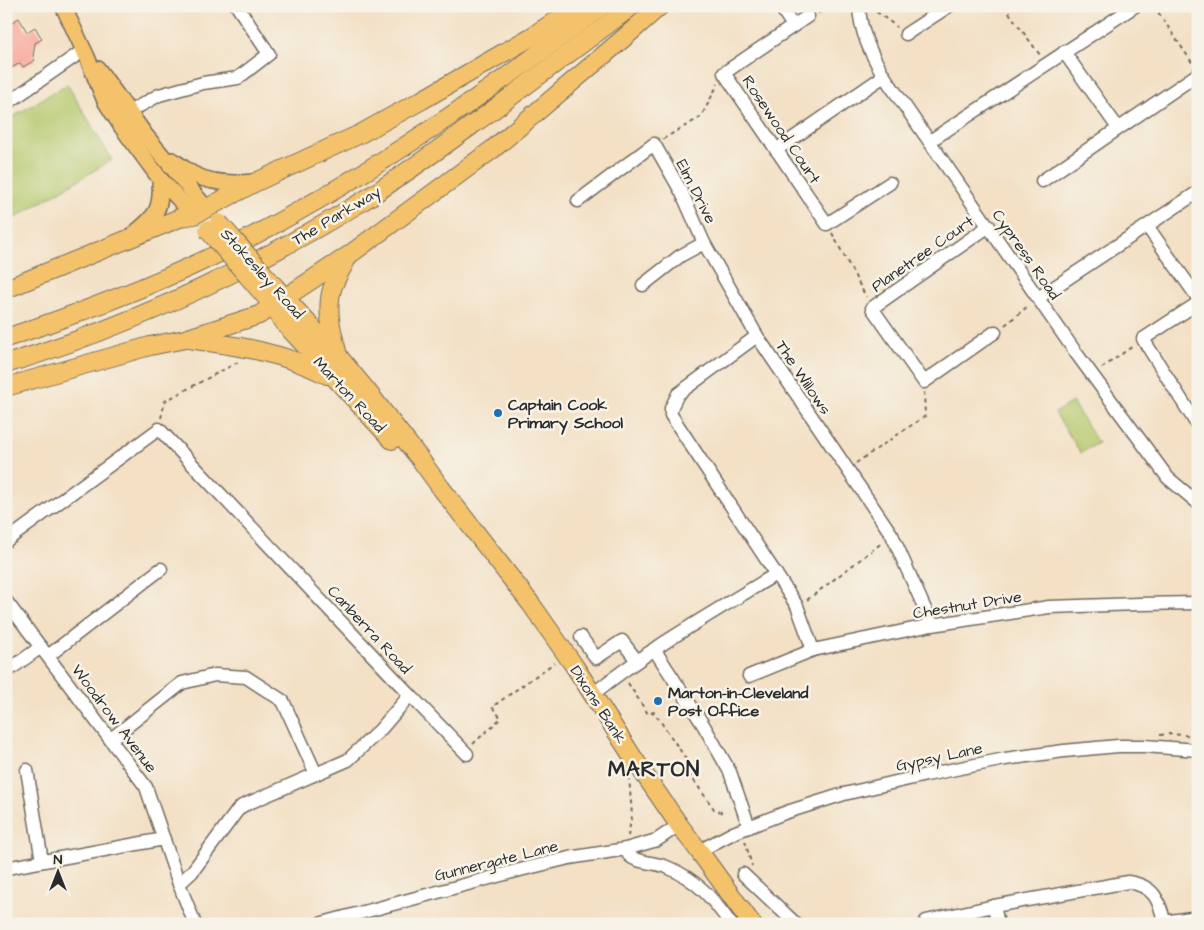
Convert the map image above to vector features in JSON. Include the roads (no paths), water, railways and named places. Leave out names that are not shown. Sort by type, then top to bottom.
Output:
[{"type":"highway","points":[[6,289],[200,211],[256,182],[360,134],[531,37],[578,6]]},
{"type":"highway","name":"The Parkway","points":[[6,338],[119,297],[250,237],[377,165],[456,112],[602,6]]},
{"type":"highway","name":"The Parkway","points":[[6,364],[109,328],[206,286],[273,252],[363,200],[442,147],[632,6]]},
{"type":"highway","points":[[6,387],[150,346],[185,339],[259,315],[275,297],[348,255],[493,149],[625,38],[660,6]]},
{"type":"highway","name":"Stokesley Road","points":[[200,211],[275,297],[338,356],[361,396]]},
{"type":"highway","points":[[338,356],[330,320],[330,303],[333,285],[348,255]]},
{"type":"highway","name":"Marton Road","points":[[275,297],[286,325],[336,380],[361,396],[415,465],[441,488]]},
{"type":"highway","points":[[185,339],[259,350],[289,358],[336,380]]},
{"type":"highway","name":"Dixons Bank","points":[[441,488],[531,604],[593,694],[678,825],[699,850],[752,924]]},
{"type":"main road","name":"Stokesley Road","points":[[63,6],[105,101],[121,126],[160,179],[200,211]]},
{"type":"main road","name":"Stokesley Road","points":[[85,54],[104,76],[200,211]]},
{"type":"main road","points":[[160,153],[196,175],[211,181],[234,184],[256,182]]},
{"type":"main road","points":[[126,240],[154,217],[158,210],[160,179]]},
{"type":"street","points":[[129,112],[159,95],[203,83],[238,78],[269,54],[237,6]]},
{"type":"street","points":[[780,6],[793,26]]},
{"type":"street","name":"Cypress Road","points":[[859,6],[863,32],[870,51],[884,76],[1092,375],[1168,478],[1198,503]]},
{"type":"street","points":[[906,34],[949,6]]},
{"type":"street","points":[[930,142],[1047,65],[1119,11],[1135,6]]},
{"type":"street","name":"Rosewood Court","points":[[808,16],[724,74],[827,224],[890,182]]},
{"type":"street","points":[[1064,52],[1118,128]]},
{"type":"street","points":[[6,104],[85,54]]},
{"type":"street","points":[[1042,181],[1118,128],[1195,68]]},
{"type":"street","points":[[776,150],[884,76]]},
{"type":"street","name":"Elm Drive","points":[[578,200],[654,144],[682,193],[704,243],[756,336]]},
{"type":"street","points":[[1038,298],[1198,192]]},
{"type":"street","name":"Planetree Court","points":[[989,226],[872,308],[924,382],[995,332]]},
{"type":"street","points":[[1147,226],[1198,298]]},
{"type":"street","points":[[643,285],[680,256],[704,243]]},
{"type":"street","points":[[1198,303],[1143,339],[1198,426]]},
{"type":"street","name":"The Willows","points":[[813,650],[797,606],[670,415],[670,408],[678,394],[756,336],[892,534],[932,625]]},
{"type":"street","name":"Canberra Road","points":[[6,541],[158,429],[410,695],[380,730],[348,760],[242,806],[192,872],[179,884]]},
{"type":"street","points":[[6,672],[45,652],[161,569]]},
{"type":"street","points":[[593,694],[637,661],[776,574]]},
{"type":"street","name":"Woodrow Avenue","points":[[6,600],[146,787],[179,884],[195,924]]},
{"type":"street","name":"Chestnut Drive","points":[[749,676],[813,650],[932,625],[1049,607],[1198,603]]},
{"type":"street","points":[[581,637],[596,658],[622,641],[637,661]]},
{"type":"street","points":[[654,650],[704,726],[726,765],[748,827]]},
{"type":"street","points":[[111,739],[182,683],[215,675],[246,677],[283,701],[316,774]]},
{"type":"street","points":[[410,695],[466,753]]},
{"type":"street","name":"Gypsy Lane","points":[[699,850],[748,827],[844,794],[1005,759],[1118,746],[1198,750]]},
{"type":"street","points":[[27,770],[42,861]]},
{"type":"street","name":"Gunnergate Lane","points":[[319,924],[569,858],[626,850],[657,840],[678,825]]},
{"type":"street","points":[[6,868],[164,839]]},
{"type":"street","points":[[626,850],[635,860],[665,866],[701,887],[712,898],[731,924]]},
{"type":"street","points":[[745,876],[796,924]]},
{"type":"street","points":[[926,921],[994,906],[1128,882],[1139,884],[1155,894],[1164,923],[1198,917]]},
{"type":"street","points":[[994,906],[998,924]]},
{"type":"place","name":"Captain Cook Primary School","points":[[498,413]]},
{"type":"place","name":"Marton-in-Cleveland Post Office","points":[[658,701]]},
{"type":"district","name":"MARTON","points":[[654,769]]}]
